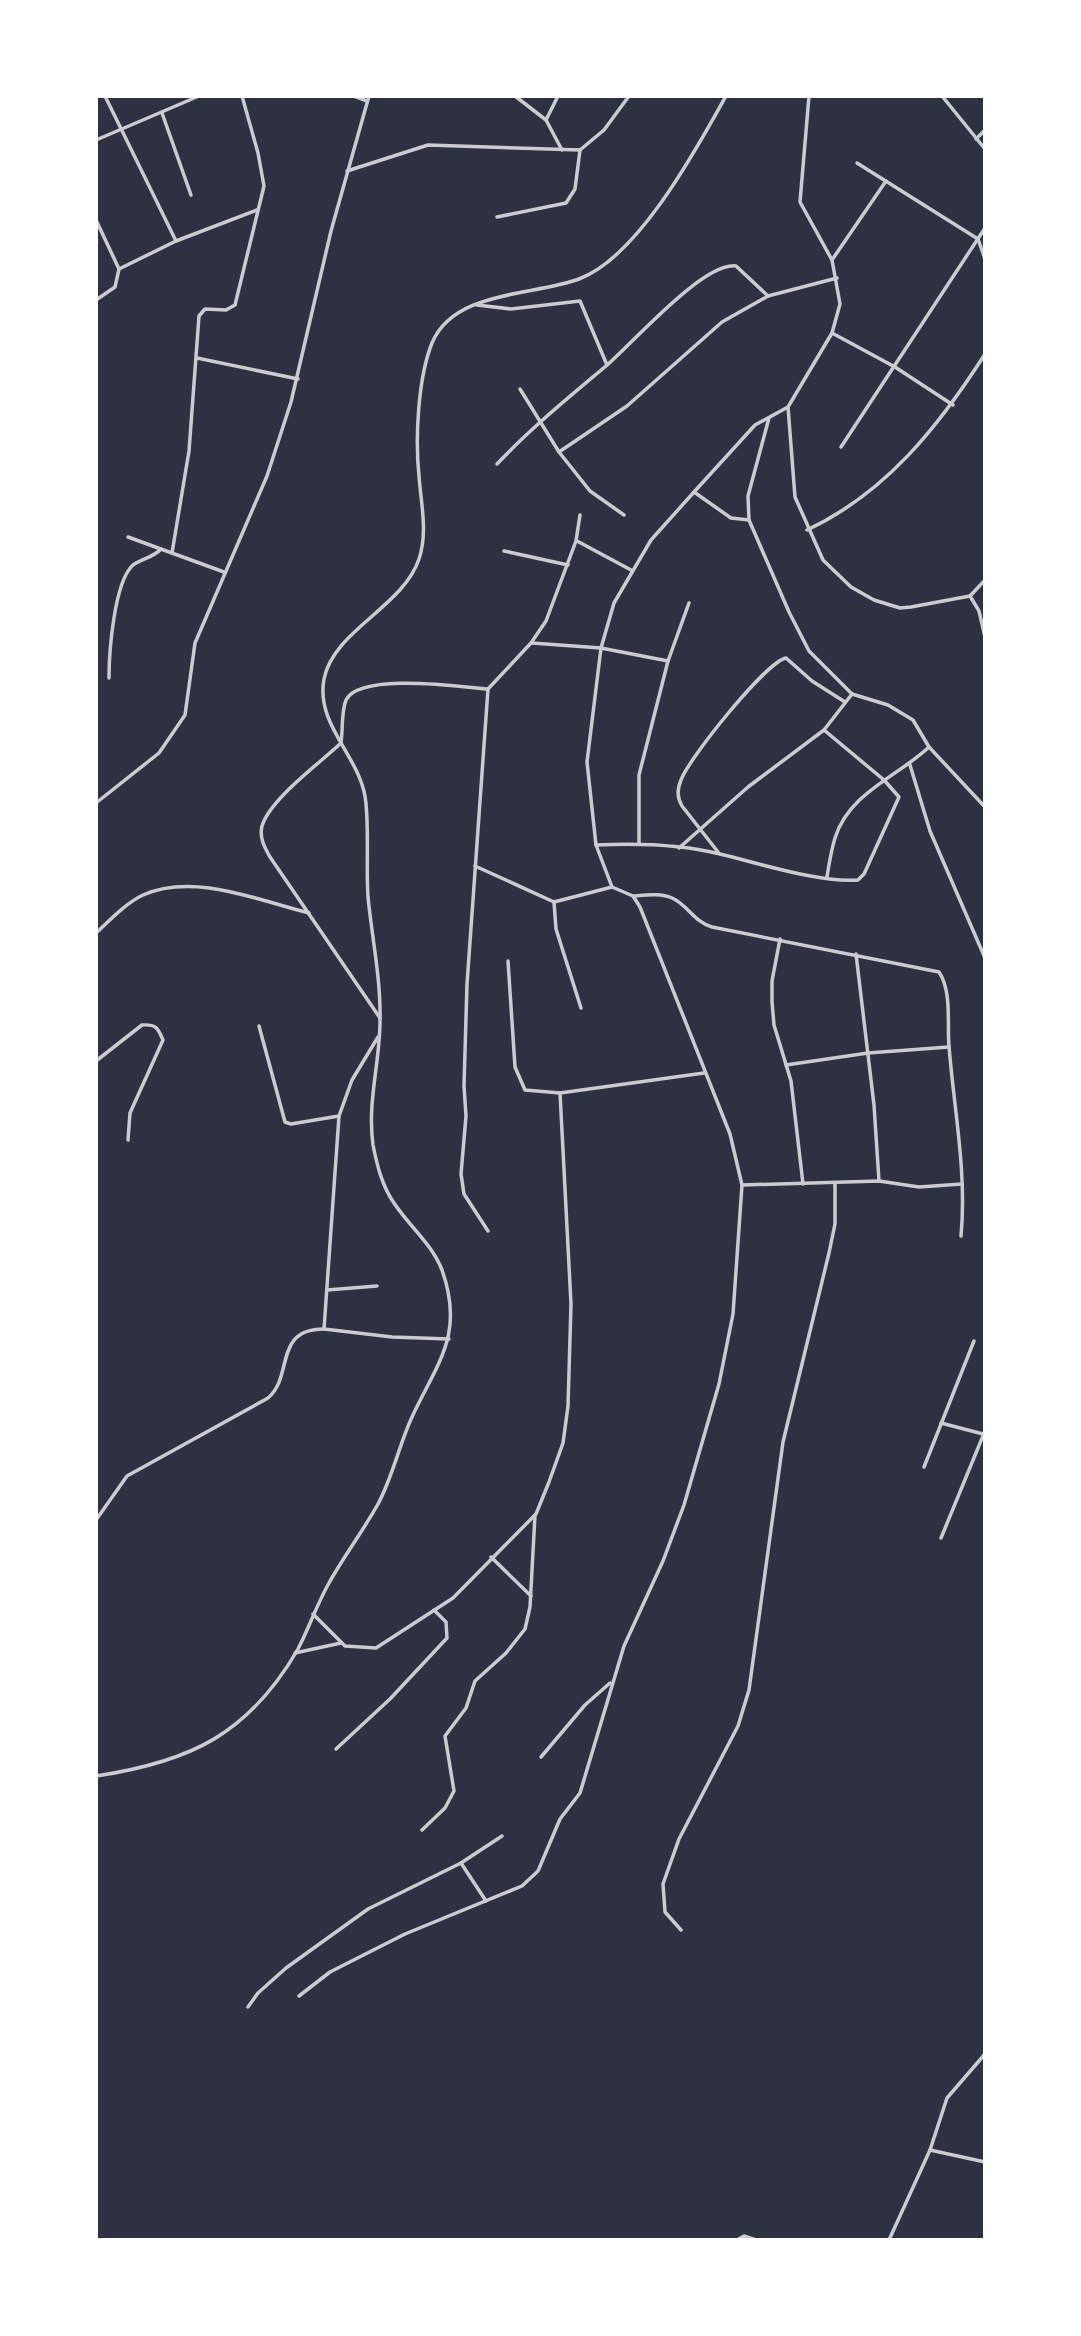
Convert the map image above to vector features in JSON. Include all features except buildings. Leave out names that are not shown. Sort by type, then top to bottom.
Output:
[{"type":"street","points":[[105,96],[176,241]]},
{"type":"street","points":[[96,140],[199,96]]},
{"type":"street","points":[[172,553],[189,451],[199,316],[201,311],[210,308],[226,310],[234,305],[263,193],[262,178],[242,96]]},
{"type":"street","points":[[96,803],[159,753],[181,725],[189,703],[195,643],[267,476],[298,379],[347,171],[368,99],[355,96]]},
{"type":"street","points":[[514,96],[546,120],[562,150]]},
{"type":"street","points":[[546,120],[558,96]]},
{"type":"street","points":[[347,171],[428,145],[580,150],[604,130],[629,96]]},
{"type":"street","points":[[96,1776],[165,1762],[216,1740],[263,1697],[295,1653],[338,1567],[379,1502],[410,1420],[439,1366],[449,1339],[448,1297],[441,1267],[393,1201],[376,1159],[370,1105],[380,1019],[368,893],[366,800],[359,772],[326,713],[323,683],[326,670],[342,647],[404,587],[418,560],[424,523],[417,453],[427,363],[434,337],[441,328],[474,304],[573,281],[613,260],[660,202],[708,129],[726,96]]},
{"type":"street","points":[[612,887],[596,845],[587,762],[601,648],[614,603],[631,570],[651,541],[694,492],[755,425],[788,407],[832,333],[840,304],[832,260],[800,202],[809,96]]},
{"type":"street","points":[[942,96],[985,149]]},
{"type":"street","points":[[162,113],[191,195]]},
{"type":"street","points":[[976,139],[985,130]]},
{"type":"street","points":[[497,217],[550,208],[570,200],[575,189],[580,150]]},
{"type":"street","points":[[857,163],[978,239],[985,259]]},
{"type":"street","points":[[832,260],[887,181]]},
{"type":"street","points":[[119,269],[176,241],[257,210]]},
{"type":"street","points":[[96,220],[119,269],[115,288],[96,300]]},
{"type":"street","points":[[841,447],[985,228]]},
{"type":"street","points":[[497,464],[540,420],[607,365],[686,291],[717,268],[736,265],[768,296]]},
{"type":"street","points":[[559,452],[627,406],[706,333],[768,296],[837,278]]},
{"type":"street","points":[[474,304],[511,309],[580,301],[607,365]]},
{"type":"street","points":[[832,333],[895,367],[953,405]]},
{"type":"street","points":[[807,530],[829,520],[909,456],[953,405],[985,354]]},
{"type":"street","points":[[197,357],[298,379]]},
{"type":"street","points":[[520,388],[559,452],[590,491],[624,515]]},
{"type":"street","points":[[788,407],[792,484],[807,530],[832,571],[874,600],[900,608],[970,596],[985,580]]},
{"type":"street","points":[[769,418],[748,496],[750,520],[789,612],[809,651],[852,694],[900,711],[921,730],[929,747],[985,807]]},
{"type":"street","points":[[694,492],[731,517],[750,520]]},
{"type":"street","points":[[488,1231],[464,1194],[461,1174],[466,1116],[464,1074],[467,984],[488,689],[531,643],[551,611],[576,541],[580,515]]},
{"type":"street","points":[[128,537],[224,572]]},
{"type":"street","points":[[576,541],[631,570]]},
{"type":"street","points":[[109,678],[110,635],[128,574],[135,564],[150,559],[161,549]]},
{"type":"street","points":[[504,551],[568,565]]},
{"type":"street","points":[[970,596],[979,611],[985,637]]},
{"type":"street","points":[[639,843],[639,775],[668,661],[689,603]]},
{"type":"street","points":[[979,611],[985,609]]},
{"type":"street","points":[[531,643],[601,648],[668,661]]},
{"type":"street","points":[[718,853],[678,799],[682,776],[765,671],[786,658],[812,681],[845,702]]},
{"type":"street","points":[[380,1019],[340,964],[311,914],[270,857],[261,835],[262,826],[275,805],[341,743],[345,704],[347,698],[358,691],[409,683],[488,689]]},
{"type":"street","points":[[678,848],[699,828],[824,730],[852,694]]},
{"type":"street","points":[[596,845],[639,843],[718,853],[753,864],[852,880],[864,874],[899,801],[898,795],[824,730]]},
{"type":"street","points":[[827,877],[835,838],[849,811],[884,780],[910,765],[929,747]]},
{"type":"street","points":[[910,765],[930,831],[985,958]]},
{"type":"street","points":[[475,866],[554,902],[612,887],[634,896],[667,896],[675,899],[705,925],[939,972],[944,982],[962,1184],[961,1236]]},
{"type":"street","points":[[96,933],[142,896],[175,888],[221,891],[311,914]]},
{"type":"street","points":[[299,1996],[330,1972],[360,1956],[522,1886],[543,1864],[560,1819],[580,1793],[612,1681],[684,1505],[719,1384],[733,1314],[742,1185],[730,1134],[634,896]]},
{"type":"street","points":[[554,902],[556,929],[581,1008]]},
{"type":"street","points":[[780,939],[772,981],[774,1025],[796,1109],[803,1184]]},
{"type":"street","points":[[856,954],[868,1053],[878,1181]]},
{"type":"street","points":[[508,961],[515,1067],[524,1090],[560,1093],[704,1073]]},
{"type":"street","points":[[96,1061],[142,1026],[151,1024],[158,1028],[163,1040],[130,1113],[128,1140]]},
{"type":"street","points":[[259,1026],[285,1122],[290,1124],[339,1116]]},
{"type":"street","points":[[324,1329],[339,1116],[352,1080],[380,1035]]},
{"type":"street","points":[[786,1065],[868,1053],[949,1047]]},
{"type":"street","points":[[422,1830],[445,1808],[454,1791],[445,1736],[466,1708],[475,1681],[506,1653],[525,1629],[531,1596],[536,1514],[562,1443],[568,1406],[571,1304],[560,1093]]},
{"type":"street","points":[[742,1185],[878,1181],[919,1187],[962,1184]]},
{"type":"street","points":[[681,1930],[665,1912],[663,1884],[679,1839],[738,1726],[749,1690],[783,1442],[835,1224],[835,1184]]},
{"type":"street","points":[[327,1290],[377,1286]]},
{"type":"street","points":[[96,1520],[127,1476],[268,1398],[276,1391],[287,1350],[298,1336],[309,1329],[449,1339]]},
{"type":"street","points":[[924,1467],[974,1341]]},
{"type":"street","points":[[941,1423],[984,1433],[941,1538]]},
{"type":"street","points":[[295,1653],[341,1643],[362,1649],[376,1648],[453,1598],[536,1514]]},
{"type":"street","points":[[491,1557],[531,1596]]},
{"type":"street","points":[[336,1749],[384,1705],[447,1638],[446,1622],[434,1609]]},
{"type":"street","points":[[313,1614],[341,1643]]},
{"type":"street","points":[[541,1757],[585,1705],[612,1681]]},
{"type":"street","points":[[248,2007],[258,1993],[286,1968],[368,1909],[461,1863],[502,1836]]},
{"type":"street","points":[[461,1863],[486,1901]]},
{"type":"street","points":[[888,2240],[930,2150],[947,2098],[985,2054]]},
{"type":"street","points":[[930,2150],[985,2162]]},
{"type":"street","points":[[737,2240],[744,2236],[755,2240]]}]
